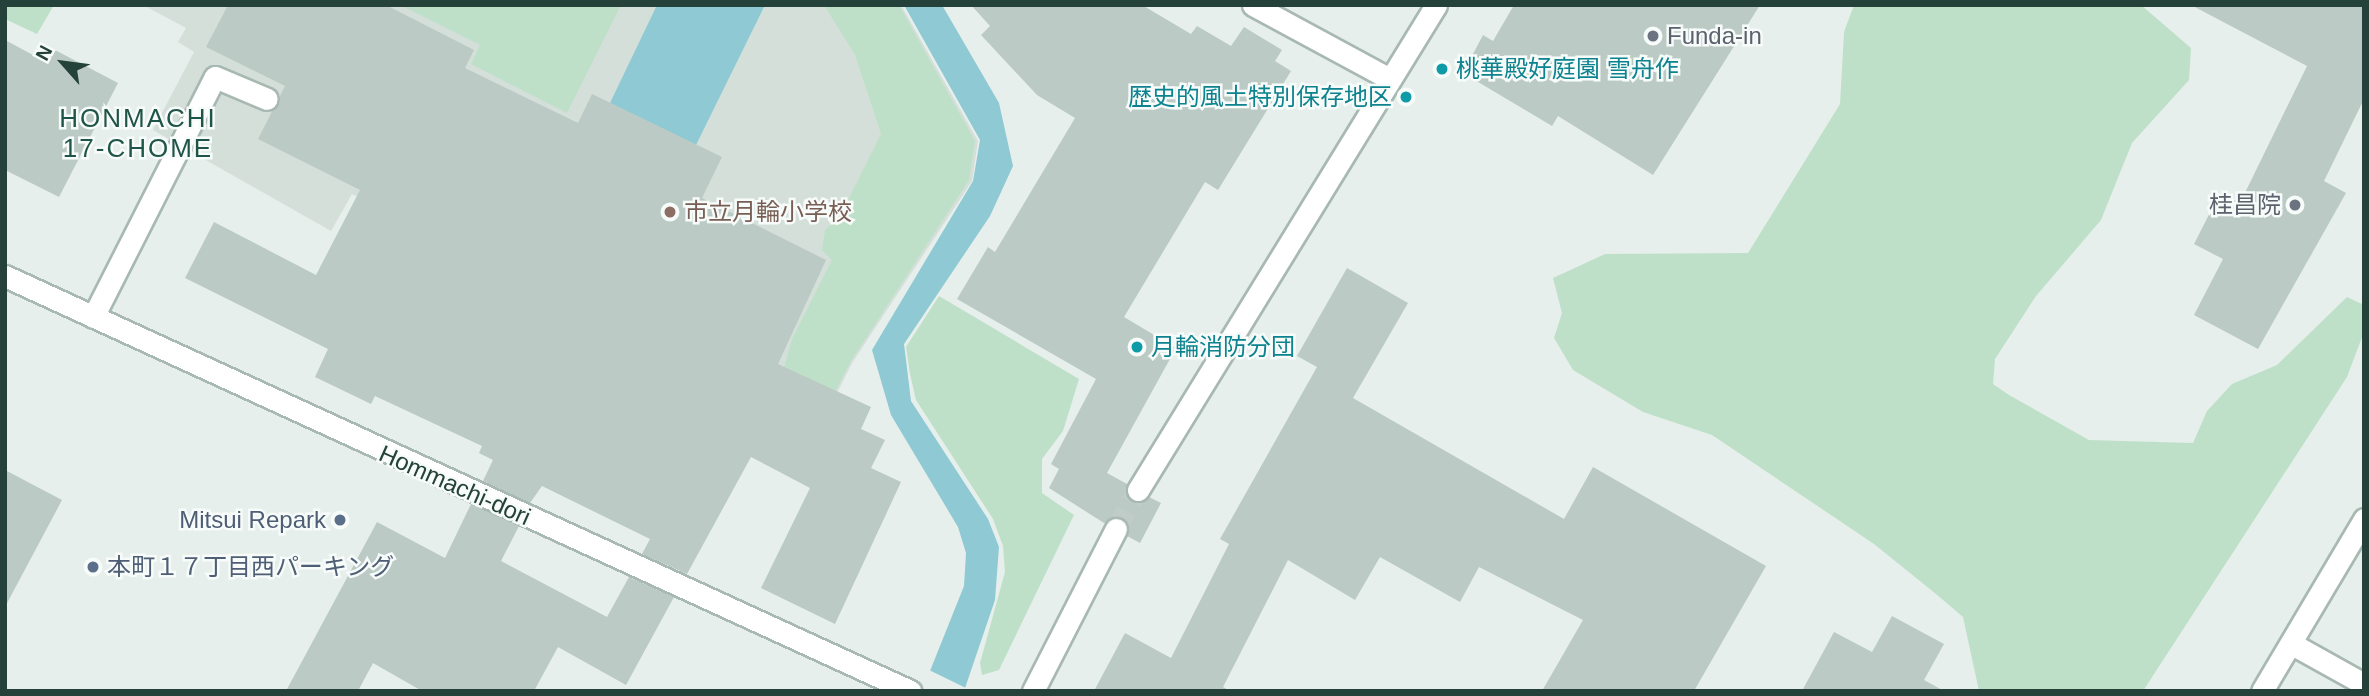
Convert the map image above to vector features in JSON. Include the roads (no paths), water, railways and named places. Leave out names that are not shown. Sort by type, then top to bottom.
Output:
[{"type":"street","points":[[1253,5],[1388,78]]},
{"type":"street","points":[[1138,490],[1388,78],[1436,5]]},
{"type":"street","points":[[93,317],[215,77],[267,99]]},
{"type":"street","name":"Hommachi-dori","points":[[5,276],[908,690]]},
{"type":"street","points":[[2262,691],[2364,519]]},
{"type":"street","points":[[1033,691],[1116,529]]},
{"type":"street","points":[[2292,643],[2364,684]]},
{"type":"water","points":[[657,5],[764,7],[696,145],[610,103]]},
{"type":"water","points":[[904,5],[942,5],[999,103],[1013,166],[990,216],[904,344],[911,401],[988,519],[999,547],[995,600],[964,691],[922,691],[964,586],[966,553],[958,527],[891,415],[872,350],[973,181],[980,140]]},
{"type":"tunnel","points":[[1116,529],[1138,490]]},
{"type":"place","name":"Funda-in","points":[[1653,36]]},
{"type":"place","name":"桃華殿好庭園 雪舟作","points":[[1442,69]]},
{"type":"place","name":"歴史的風土特別保存地区","points":[[1406,97]]},
{"type":"place","name":"桂昌院","points":[[2295,205]]},
{"type":"place","name":"市立月輪小学校","points":[[670,212]]},
{"type":"place","name":"月輪消防分団","points":[[1137,347]]},
{"type":"place","name":"Mitsui Repark","points":[[340,520]]},
{"type":"place","name":"本町１７丁目西パーキング","points":[[93,567]]},
{"type":"district","name":"HONMACHI 17-CHOME","points":[[138,134]]}]
